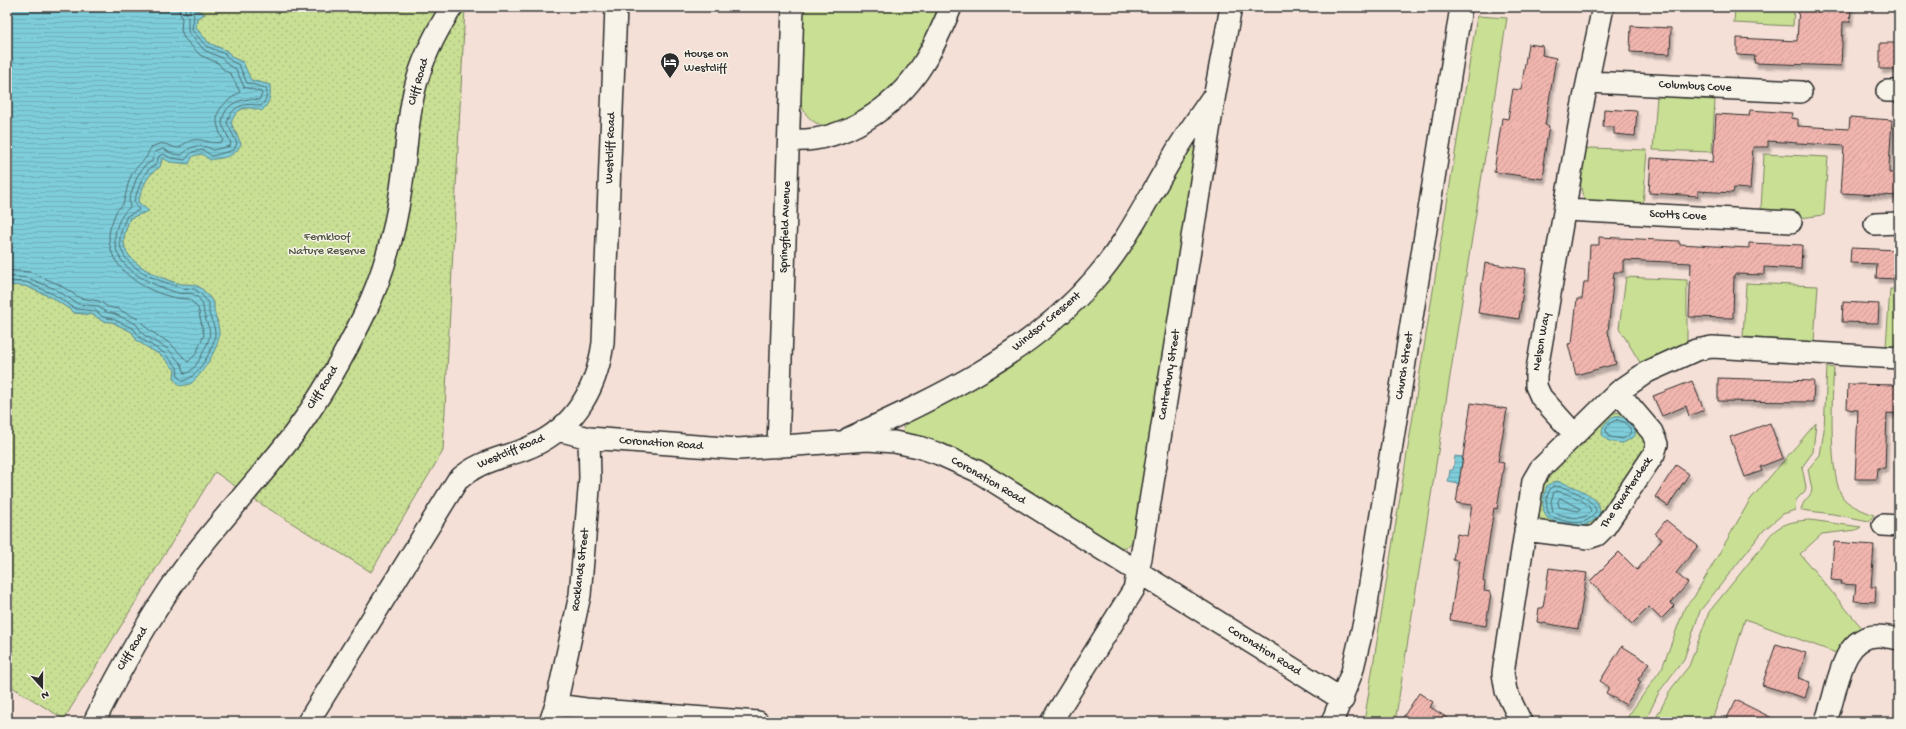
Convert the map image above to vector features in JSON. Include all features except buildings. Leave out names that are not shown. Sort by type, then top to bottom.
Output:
[{"type":"street","name":"Cliff Road","points":[[94,722],[126,658],[178,577],[217,526],[296,431],[343,355],[365,314],[379,277],[396,215],[414,91],[426,55],[452,7]]},
{"type":"street","name":"Westcliff Road","points":[[308,722],[457,482],[473,468],[482,463],[536,444],[558,430],[581,406],[590,391],[596,376],[601,354],[616,7]]},
{"type":"street","name":"Springfield Avenue","points":[[778,447],[793,7]]},
{"type":"street","points":[[789,140],[802,141],[838,132],[872,116],[887,105],[913,79],[923,64],[952,7]]},
{"type":"street","name":"Canterbury Street","points":[[1051,722],[1134,589],[1138,573],[1230,7]]},
{"type":"street","name":"Church Street","points":[[1332,722],[1343,700],[1352,672],[1364,622],[1461,7]]},
{"type":"street","name":"Nelson Way","points":[[1575,435],[1542,397],[1536,386],[1536,375],[1588,82],[1603,7]]},
{"type":"street","name":"Columbus Cove","points":[[1588,82],[1801,92]]},
{"type":"street","name":"Windsor Crescent","points":[[842,441],[932,399],[988,368],[1032,338],[1072,303],[1095,279],[1117,250],[1175,153],[1215,93]]},
{"type":"street","name":"Scotts Cove","points":[[1566,210],[1791,222]]},
{"type":"street","points":[[1875,224],[1899,223]]},
{"type":"street","points":[[1521,722],[1506,691],[1503,673],[1533,481],[1536,474],[1618,392],[1647,372],[1696,350],[1712,347],[1899,358]]},
{"type":"street","name":"The Quarterdeck","points":[[1525,530],[1588,538],[1597,535],[1605,527],[1654,454],[1657,444],[1652,432],[1618,392]]},
{"type":"street","name":"Coronation Road","points":[[558,430],[589,438],[738,449],[868,440],[894,442],[919,447],[977,471],[1343,700]]},
{"type":"street","name":"Rocklands Street","points":[[553,713],[580,595],[590,478],[589,438]]},
{"type":"street","points":[[1825,722],[1846,657],[1854,645],[1872,636],[1899,639]]},
{"type":"street","points":[[553,713],[586,709],[758,722]]},
{"type":"green space","name":"Fernkloof Nature Reserve","points":[[190,7],[465,7],[443,451],[371,572],[253,499],[215,472],[64,719],[7,684],[7,285],[25,286],[51,297],[75,313],[94,315],[102,321],[112,322],[132,332],[137,341],[162,356],[175,370],[174,379],[218,321],[213,313],[214,303],[203,290],[194,285],[181,284],[165,279],[147,270],[132,259],[124,245],[125,234],[130,218],[148,211],[138,202],[148,178],[160,167],[162,158],[202,154],[241,144],[231,123],[234,116],[245,108],[253,107],[270,85],[250,80],[243,62],[233,58],[227,51],[209,43],[196,28],[197,18],[205,14]]},
{"type":"green space","points":[[803,7],[942,7],[911,68],[877,103],[831,126],[826,126],[816,123],[809,118],[801,105]]},
{"type":"green space","points":[[1735,7],[1794,7],[1793,26],[1734,23]]},
{"type":"green space","points":[[1477,16],[1507,18],[1395,722],[1364,722]]},
{"type":"green space","points":[[1657,96],[1715,100],[1712,152],[1653,150]]},
{"type":"green space","points":[[1192,147],[1198,151],[1136,538],[1127,547],[1115,548],[904,434],[903,426],[906,422],[1017,358],[1189,148]]},
{"type":"green space","points":[[1585,149],[1647,150],[1643,207],[1588,204],[1582,192],[1581,178]]},
{"type":"green space","points":[[1764,154],[1828,157],[1824,215],[1800,218],[1799,212],[1761,209]]},
{"type":"green space","points":[[1626,277],[1687,280],[1687,343],[1655,355],[1641,364],[1619,328]]},
{"type":"green space","points":[[1746,283],[1818,286],[1814,342],[1743,337]]},
{"type":"green space","points":[[1890,289],[1899,289],[1899,346],[1886,346]]},
{"type":"green space","points":[[1827,367],[1834,368],[1832,436],[1835,474],[1839,489],[1847,502],[1874,515],[1869,521],[1801,510],[1812,490],[1808,469],[1820,455],[1824,430]]},
{"type":"green space","points":[[1614,412],[1628,414],[1650,443],[1601,522],[1588,531],[1545,524],[1541,521],[1538,514],[1544,484],[1548,476],[1606,415]]},
{"type":"green space","points":[[1816,423],[1813,452],[1802,467],[1806,487],[1805,491],[1796,500],[1795,510],[1783,514],[1764,530],[1700,611],[1684,659],[1659,692],[1645,722],[1624,722],[1662,668],[1685,607],[1694,597],[1750,500]]},
{"type":"green space","points":[[1899,438],[1899,514],[1896,514]]},
{"type":"green space","points":[[1810,520],[1861,527],[1856,530],[1822,534],[1800,554],[1862,628],[1847,638],[1836,653],[1745,619],[1727,679],[1711,722],[1654,722],[1671,689],[1689,666],[1709,612],[1773,532],[1784,525],[1796,521]]},
{"type":"water","points":[[7,7],[190,7],[205,14],[197,18],[196,28],[209,43],[227,51],[233,58],[243,62],[251,80],[270,85],[269,99],[267,105],[262,111],[247,108],[239,111],[233,118],[231,123],[241,144],[235,152],[225,157],[210,160],[202,154],[193,156],[189,164],[170,162],[162,158],[160,167],[148,178],[138,202],[149,211],[130,218],[124,238],[124,245],[127,252],[139,265],[165,279],[201,288],[214,303],[214,312],[219,332],[218,342],[199,376],[190,384],[180,386],[174,379],[175,370],[162,356],[137,341],[132,332],[112,322],[102,321],[94,315],[75,313],[51,297],[25,286],[7,285]]},
{"type":"water","points":[[1617,416],[1628,420],[1633,424],[1635,431],[1635,436],[1623,443],[1607,440],[1602,433],[1602,429],[1606,422]]},
{"type":"water","points":[[1455,456],[1463,457],[1459,484],[1448,482],[1450,470],[1453,470]]},
{"type":"water","points":[[1557,481],[1577,488],[1595,501],[1599,506],[1600,513],[1595,519],[1583,526],[1576,526],[1562,524],[1548,519],[1545,515],[1543,507],[1544,494],[1547,485]]},
{"type":"place","name":"House on Westcliff","points":[[670,79]]}]
